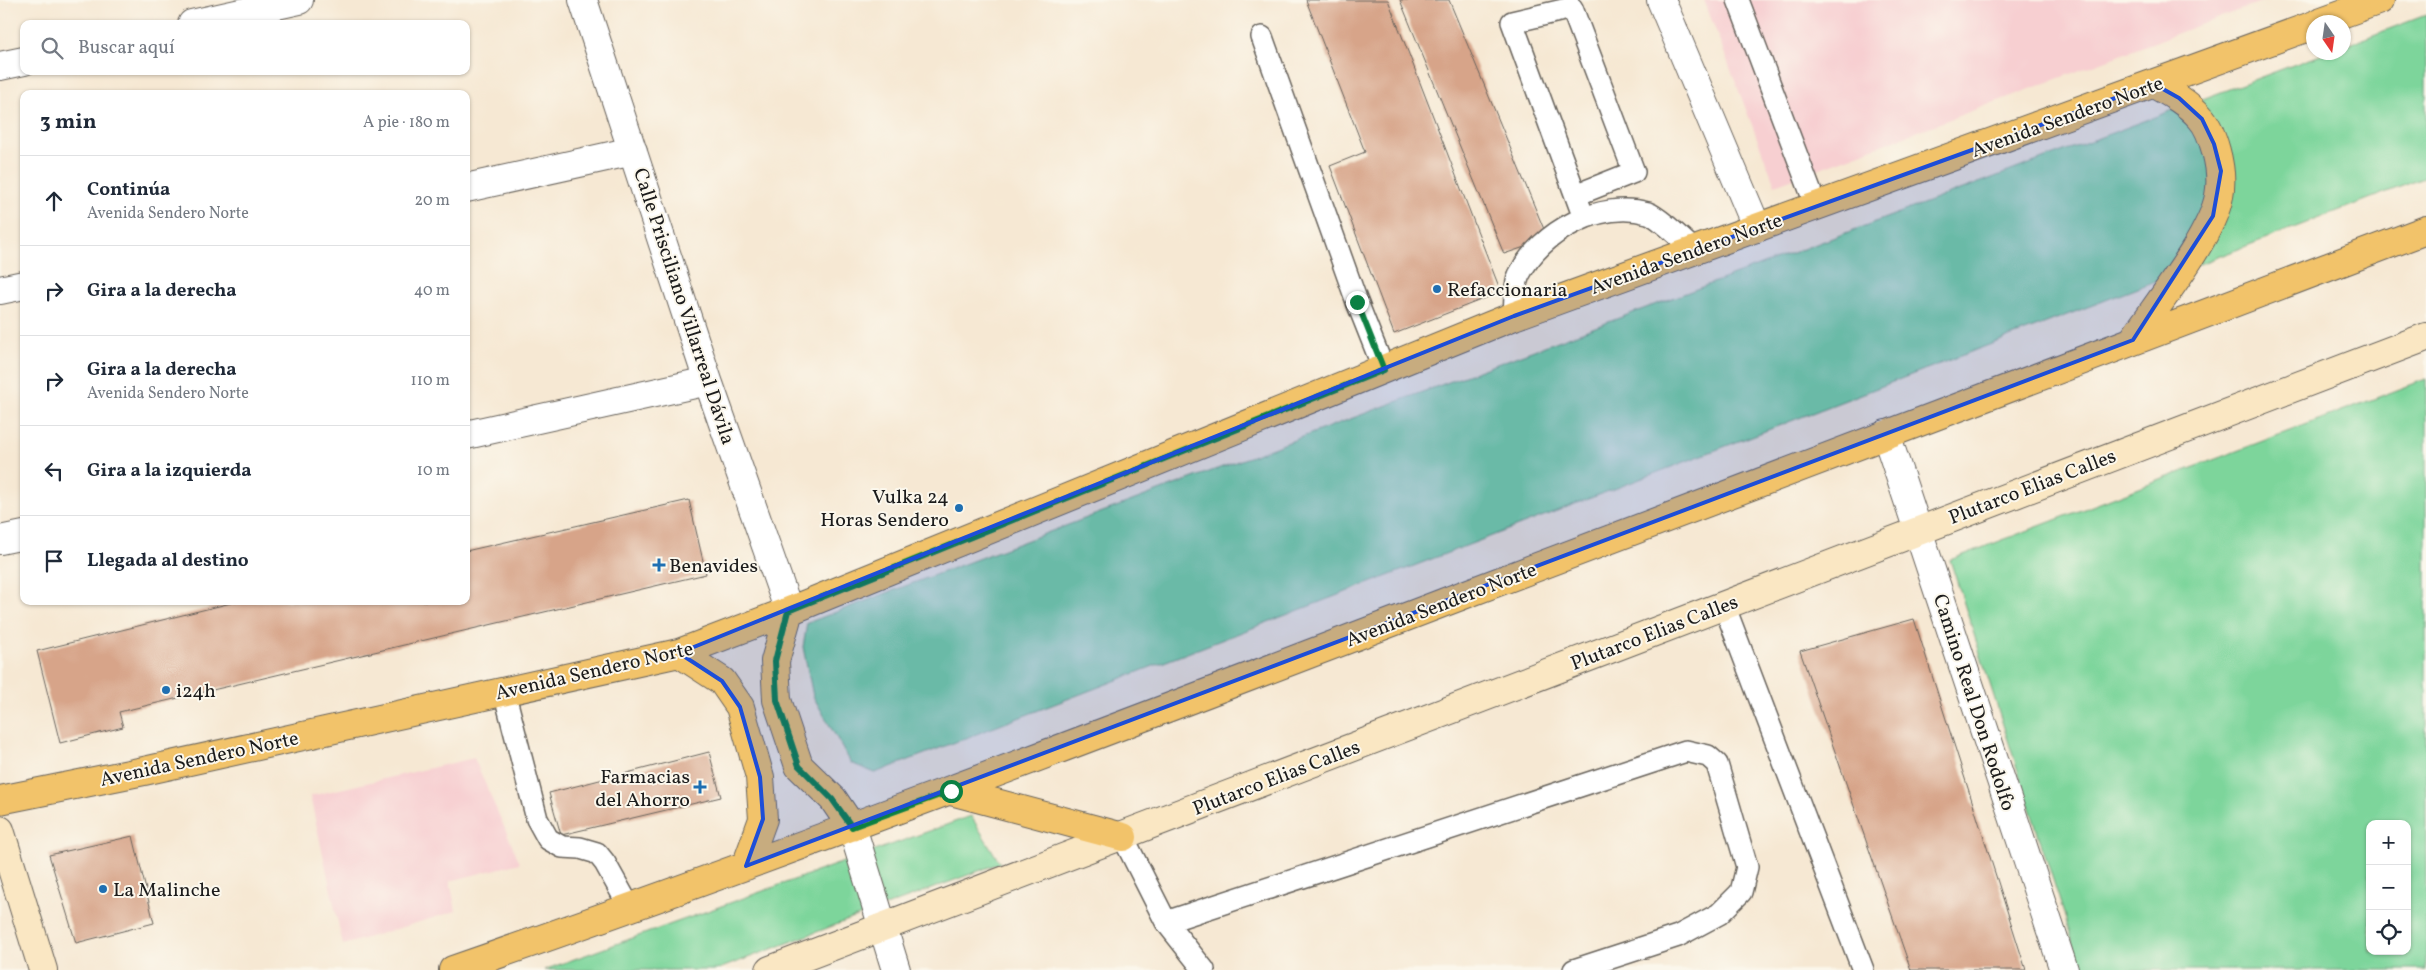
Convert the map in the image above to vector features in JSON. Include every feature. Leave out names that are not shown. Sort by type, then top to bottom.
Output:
[{"type":"main road","points":[[2339,15],[2380,0]]},
{"type":"main road","name":"Avenida Sendero Norte","points":[[0,800],[144,771],[678,653],[788,611],[1514,316],[2306,28]]},
{"type":"main road","points":[[2133,340],[2198,243],[2214,216],[2220,196],[2221,171],[2214,144],[2202,118],[2179,98],[2154,84]]},
{"type":"main road","name":"Avenida Sendero Norte","points":[[453,970],[630,908],[951,791],[2426,230]]},
{"type":"main road","points":[[788,611],[775,661],[777,700],[799,766],[832,799],[852,827]]},
{"type":"main road","points":[[678,653],[722,681],[740,707],[760,777],[763,819],[746,866]]},
{"type":"main road","points":[[951,791],[1123,837]]},
{"type":"street","points":[[210,20],[299,0]]},
{"type":"street","name":"Calle Prisciliano Villarreal Dávila","points":[[583,0],[708,381],[788,611]]},
{"type":"street","points":[[1661,0],[1757,228]]},
{"type":"street","points":[[0,66],[20,62]]},
{"type":"street","points":[[470,187],[634,152]]},
{"type":"street","points":[[0,290],[20,286]]},
{"type":"street","name":"Plutarco Elias Calles","points":[[770,970],[1123,837],[1918,530],[2426,337]]},
{"type":"street","points":[[470,434],[708,381]]},
{"type":"street","name":"Camino Real Don Rodolfo","points":[[1886,434],[2064,970]]},
{"type":"street","points":[[0,540],[20,536]]},
{"type":"street","points":[[852,827],[896,970]]},
{"type":"street","points":[[0,830],[43,970]]},
{"type":"lane","points":[[1738,0],[1816,206]]},
{"type":"lane","points":[[1576,195],[1634,172],[1572,8],[1512,22],[1584,218]]},
{"type":"lane","points":[[1262,37],[1357,302],[1384,370]]},
{"type":"lane","points":[[1514,316],[1518,276],[1532,255],[1565,228],[1584,218],[1623,210],[1650,214],[1696,251]]},
{"type":"lane","points":[[1724,605],[1863,970]]},
{"type":"lane","points":[[504,691],[537,819],[548,839],[562,847],[580,848],[597,853],[605,863],[630,908]]},
{"type":"lane","points":[[1166,922],[1686,751],[1708,756],[1717,764],[1747,867],[1741,892],[1719,914],[1678,936],[1574,970]]},
{"type":"lane","points":[[1123,837],[1166,922],[1204,970]]},
{"type":"highlighted area","points":[[2154,84],[2179,98],[2202,119],[2214,144],[2221,171],[2213,216],[2133,340],[746,866],[763,819],[760,777],[740,707],[722,681],[679,653],[1514,316]]},
{"type":"shaded area","points":[[1704,0],[2266,0],[1775,185]]},
{"type":"shaded area","points":[[474,758],[520,863],[450,881],[456,911],[343,945],[310,796]]},
{"type":"green space","points":[[2426,15],[2426,177],[875,773],[851,763],[813,696],[803,647],[807,623],[2306,60],[2351,60],[2351,43]]},
{"type":"green space","points":[[2426,379],[2426,970],[2082,970],[1950,560]]},
{"type":"green space","points":[[971,816],[1000,863],[716,970],[544,970]]},
{"type":"building","points":[[1306,0],[1388,0],[1501,292],[1394,334],[1330,166],[1365,152]]},
{"type":"building","points":[[1400,0],[1449,0],[1548,239],[1504,254]]},
{"type":"building","points":[[689,500],[706,574],[119,712],[123,727],[60,743],[37,651],[223,605],[470,605],[470,550]]},
{"type":"building","points":[[1914,619],[2026,970],[1911,970],[1800,651]]},
{"type":"building","points":[[709,752],[721,797],[561,835],[549,793]]},
{"type":"building","name":"La Malinche","points":[[133,836],[154,923],[76,943],[49,855]]},
{"type":"place","name":"Refaccionaria","points":[[1437,289]]},
{"type":"place","name":"Vulka 24 Horas Sendero","points":[[959,508]]},
{"type":"place","name":"Benavides","points":[[659,565]]},
{"type":"place","name":"i24h","points":[[166,690]]},
{"type":"place","name":"Farmacias del Ahorro","points":[[700,787]]},
{"type":"place","name":"La Malinche","points":[[103,889]]},
{"type":"route","points":[[951,791],[852,827],[832,799],[799,766],[777,700],[775,661],[788,611],[1384,370],[1357,302]]}]
